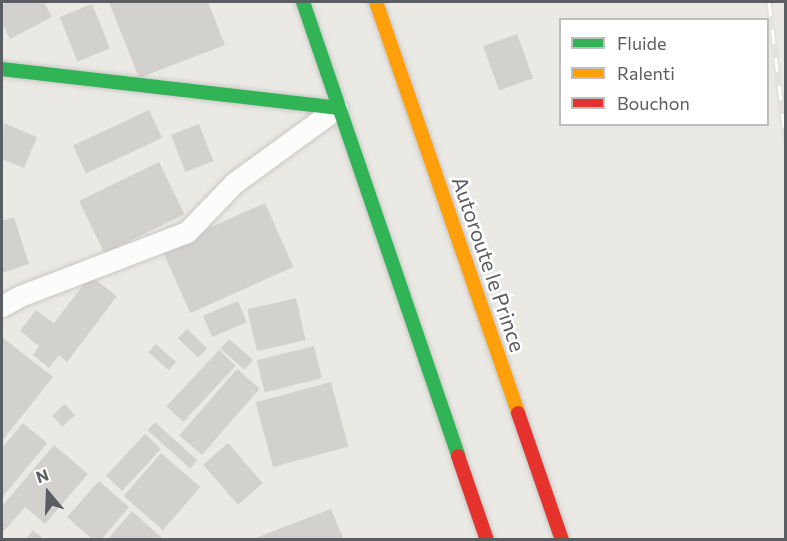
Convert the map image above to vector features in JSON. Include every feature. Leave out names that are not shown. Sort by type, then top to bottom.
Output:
[{"type":"main road","points":[[303,2],[337,108],[487,540]]},
{"type":"main road","name":"Autoroute le Prince","points":[[376,2],[562,540]]},
{"type":"main road","points":[[2,69],[337,108]]},
{"type":"lane","points":[[2,306],[20,296],[188,232],[234,183],[337,108]]},
{"type":"building","points":[[8,2],[44,2],[52,17],[10,39],[2,23],[2,5]]},
{"type":"building","points":[[109,2],[208,2],[225,45],[139,78]]},
{"type":"building","points":[[92,4],[110,49],[78,62],[60,17]]},
{"type":"building","points":[[517,34],[533,78],[499,90],[483,46]]},
{"type":"building","points":[[149,110],[162,138],[86,174],[73,145]]},
{"type":"building","points":[[4,123],[37,137],[24,168],[2,159]]},
{"type":"building","points":[[199,124],[213,161],[185,172],[171,135]]},
{"type":"building","points":[[159,162],[184,214],[104,253],[79,201]]},
{"type":"building","points":[[265,203],[293,267],[190,313],[162,249]]},
{"type":"building","points":[[14,217],[29,264],[2,273],[2,221]]},
{"type":"building","points":[[90,276],[117,296],[67,362],[59,355],[49,368],[33,355],[39,346],[20,331],[36,310],[54,323]]},
{"type":"building","points":[[296,298],[306,340],[257,351],[247,309]]},
{"type":"building","points":[[238,301],[247,322],[212,337],[203,316]]},
{"type":"building","points":[[187,329],[207,348],[198,358],[178,338]]},
{"type":"building","points":[[2,337],[53,377],[2,441]]},
{"type":"building","points":[[229,339],[253,360],[245,370],[220,349]]},
{"type":"building","points":[[156,344],[176,362],[169,370],[149,352]]},
{"type":"building","points":[[314,346],[322,378],[265,392],[257,360]]},
{"type":"building","points":[[219,350],[236,366],[183,422],[166,406]]},
{"type":"building","points":[[237,369],[260,389],[202,455],[179,435]]},
{"type":"building","points":[[331,382],[348,447],[273,467],[256,402]]},
{"type":"building","points":[[65,404],[75,415],[62,427],[52,415]]},
{"type":"building","points":[[155,422],[197,460],[190,468],[148,430]]},
{"type":"building","points":[[23,423],[47,443],[2,498],[2,448]]},
{"type":"building","points":[[145,434],[161,449],[122,491],[106,476]]},
{"type":"building","points":[[228,443],[263,483],[238,505],[203,465]]},
{"type":"building","points":[[54,445],[88,474],[45,524],[25,507],[4,531],[2,529],[2,506]]},
{"type":"building","points":[[161,453],[200,487],[163,530],[124,496]]},
{"type":"building","points":[[99,481],[129,507],[101,540],[93,540],[67,517]]},
{"type":"building","points":[[331,509],[344,540],[253,540],[253,539]]},
{"type":"building","points":[[132,511],[164,540],[107,540]]},
{"type":"building","points":[[33,530],[45,540],[25,540]]},
{"type":"railway","points":[[769,2],[786,143]]},
{"type":"traffic: fast","points":[[303,2],[458,456]]},
{"type":"traffic: fast","points":[[2,69],[337,108]]},
{"type":"traffic: slow","points":[[376,2],[518,413]]},
{"type":"traffic: jam","points":[[518,413],[562,540]]},
{"type":"traffic: jam","points":[[458,456],[487,540]]}]
